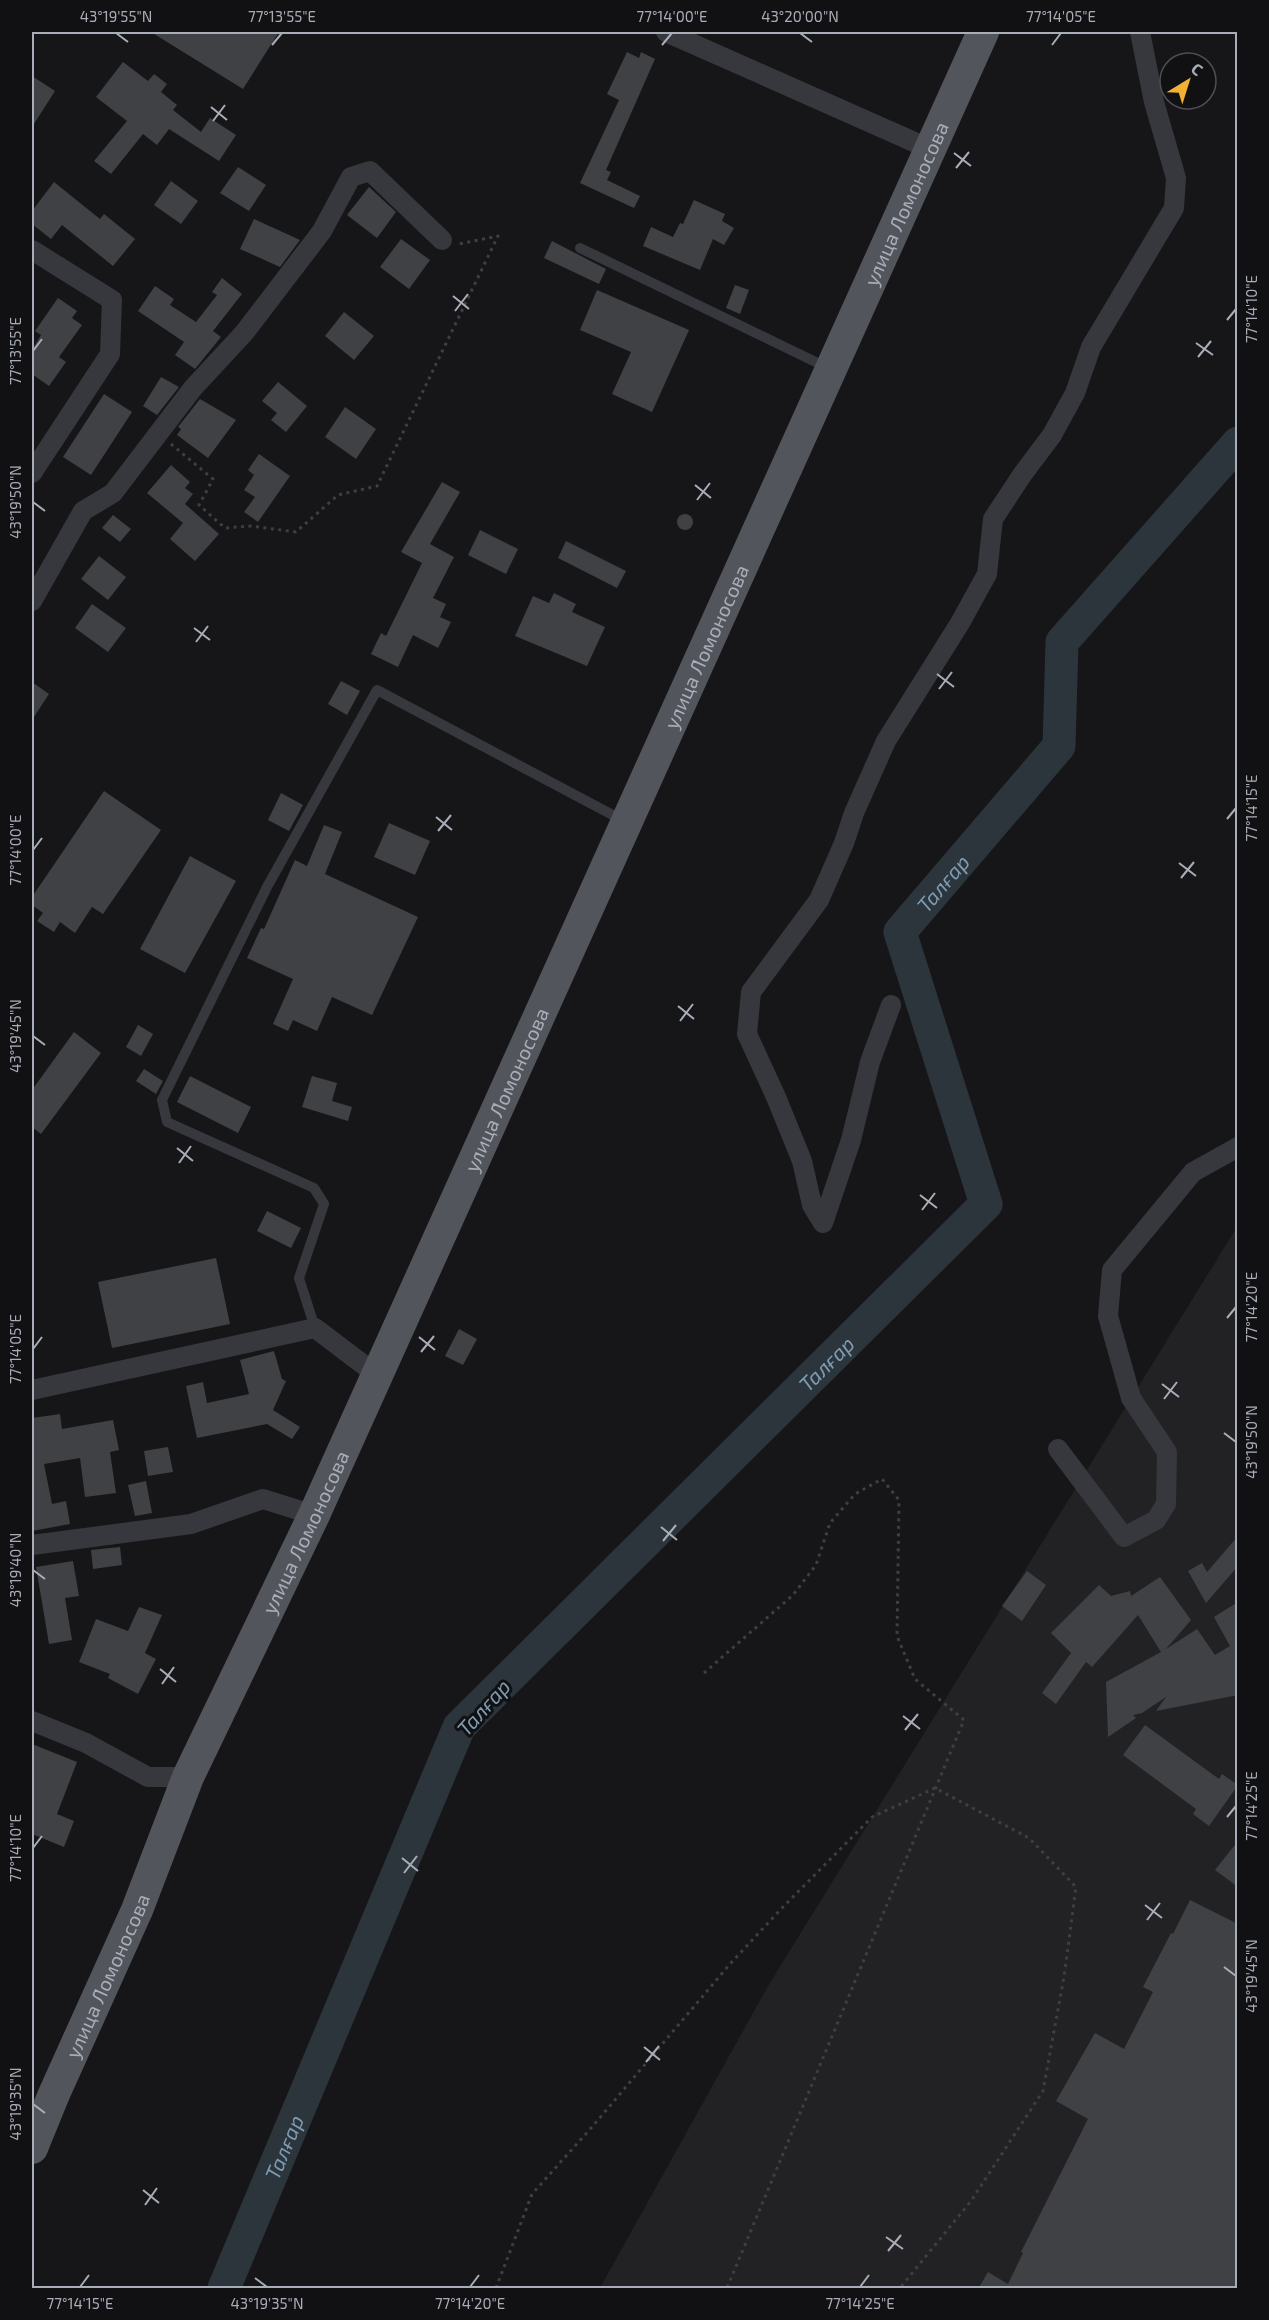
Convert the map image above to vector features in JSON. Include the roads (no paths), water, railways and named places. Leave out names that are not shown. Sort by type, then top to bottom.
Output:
[{"type":"main road","name":"улица Ломоносова","points":[[32,2148],[137,1910],[188,1777],[314,1515],[378,1375],[983,32]]},
{"type":"street","points":[[666,32],[930,149]]},
{"type":"street","points":[[891,1005],[870,1062],[851,1140],[823,1223],[812,1205],[802,1161],[776,1096],[747,1034],[751,992],[819,900],[886,741],[960,623],[987,574],[993,519],[1052,435],[1075,393],[1091,347],[1173,208],[1176,178],[1154,102],[1140,32]]},
{"type":"street","points":[[32,601],[83,511],[113,493],[193,388],[244,333],[322,231],[351,177],[370,171],[442,240]]},
{"type":"street","points":[[32,250],[112,300],[110,354],[32,473]]},
{"type":"street","points":[[1058,1449],[1124,1537],[1156,1520],[1166,1504],[1167,1452],[1131,1398],[1108,1316],[1112,1270],[1193,1172],[1238,1147]]},
{"type":"street","points":[[32,1390],[315,1328],[378,1375]]},
{"type":"street","points":[[32,1545],[191,1524],[263,1499],[314,1515]]},
{"type":"street","points":[[32,1722],[86,1743],[148,1776],[188,1777]]},
{"type":"lane","points":[[580,248],[831,369]]},
{"type":"lane","points":[[315,1328],[299,1278],[324,1204],[314,1188],[167,1122],[162,1100],[267,887],[377,690],[627,822]]},
{"type":"waterway","name":"Талғар","points":[[224,2288],[459,1727],[986,1204],[900,932],[1059,746],[1062,642],[1238,443]]}]
